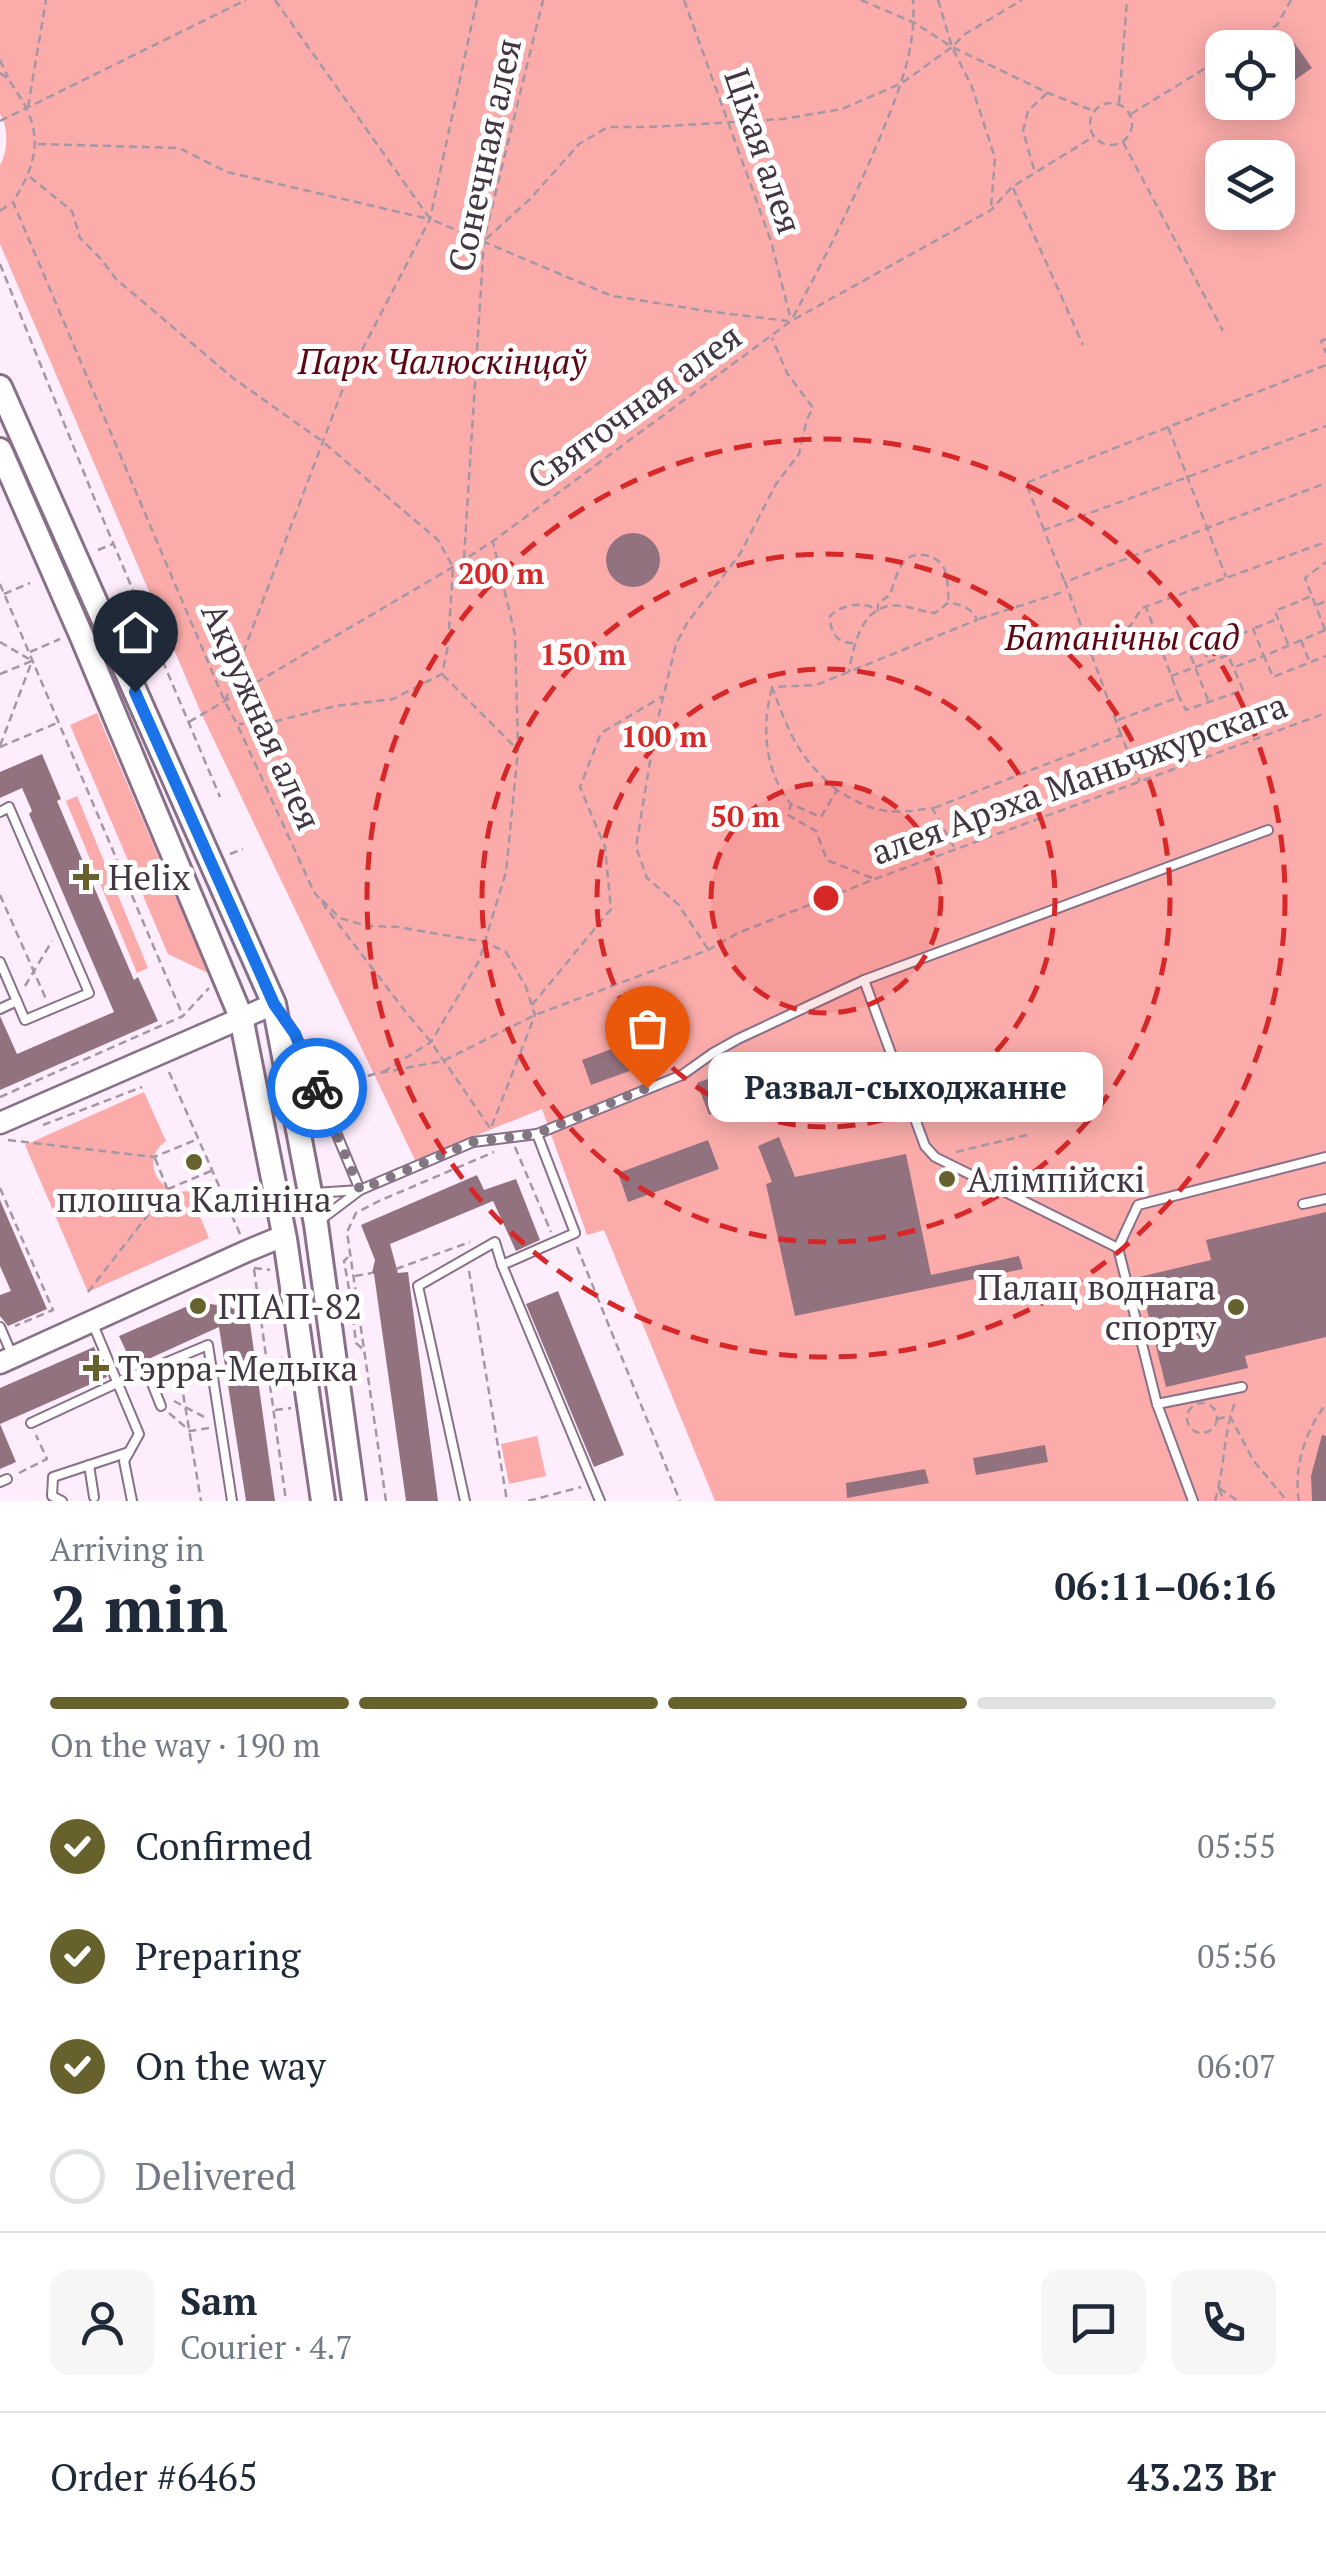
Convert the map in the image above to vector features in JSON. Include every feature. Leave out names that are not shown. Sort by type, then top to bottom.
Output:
[{"type":"main road","points":[[0,387],[274,1004],[316,1224],[354,1501]]},
{"type":"main road","points":[[0,450],[241,1018],[285,1239],[323,1501]]},
{"type":"main road","points":[[3,1131],[274,1004]]},
{"type":"main road","points":[[6,1360],[247,1251],[285,1239]]},
{"type":"lane","points":[[0,812],[9,807],[89,993],[25,1020],[0,962]]},
{"type":"lane","points":[[316,1224],[360,1190],[473,1142],[536,1134],[682,1075],[738,1038],[864,980],[1268,830]]},
{"type":"lane","points":[[864,980],[926,1146],[935,1158],[1118,1248]]},
{"type":"lane","points":[[0,1008],[17,1001]]},
{"type":"lane","points":[[274,1004],[295,1034],[360,1190]]},
{"type":"lane","points":[[502,1265],[576,1233],[536,1134]]},
{"type":"lane","points":[[1194,1501],[1157,1404],[1118,1248],[1138,1205],[1326,1157]]},
{"type":"lane","points":[[310,1193],[360,1190]]},
{"type":"lane","points":[[1304,1204],[1326,1199]]},
{"type":"lane","points":[[465,1501],[418,1286],[495,1242],[600,1501]]},
{"type":"lane","points":[[92,1322],[139,1434],[124,1461],[132,1501]]},
{"type":"lane","points":[[1,1329],[6,1360]]},
{"type":"lane","points":[[32,1423],[208,1345],[232,1501]]},
{"type":"lane","points":[[147,1371],[161,1406]]},
{"type":"lane","points":[[1157,1404],[1242,1387]]},
{"type":"lane","points":[[62,1501],[52,1496],[53,1477],[129,1452]]},
{"type":"lane","points":[[80,1501],[95,1499],[90,1466]]},
{"type":"path","points":[[28,109],[46,0]]},
{"type":"path","points":[[0,121],[246,0]]},
{"type":"path","points":[[275,0],[430,219]]},
{"type":"path","points":[[224,702],[345,383],[430,219],[477,0]]},
{"type":"path","name":"Сонечная алея","points":[[464,560],[484,240],[543,0]]},
{"type":"path","name":"Ціхая алея","points":[[684,0],[771,241],[791,321]]},
{"type":"path","points":[[861,0],[915,22],[952,47],[1048,93],[1094,111]]},
{"type":"path","points":[[37,144],[179,148],[227,172],[430,219],[612,296],[791,321],[865,174],[902,82],[915,22],[913,0]]},
{"type":"path","points":[[938,0],[952,47],[972,88],[996,158],[990,210]]},
{"type":"path","points":[[484,240],[532,198],[579,144],[608,127],[783,119],[842,109],[902,82],[964,34],[1022,0]]},
{"type":"path","points":[[1119,105],[1127,0]]},
{"type":"path","points":[[1268,30],[1276,25],[1291,0]]},
{"type":"path","points":[[0,60],[28,109],[37,144],[29,176],[12,202],[0,211]]},
{"type":"path","points":[[1130,115],[1205,69]]},
{"type":"path","points":[[0,73],[8,78]]},
{"type":"path","points":[[1035,171],[1022,131],[1028,111],[1048,93]]},
{"type":"path","points":[[1105,104],[1119,105],[1130,115],[1131,130],[1124,142],[1102,144],[1093,137],[1090,122],[1094,111],[1105,104]]},
{"type":"path","name":"Святочная алея","points":[[189,722],[464,560],[791,321],[990,210],[1012,187],[1093,137]]},
{"type":"path","points":[[1124,142],[1223,331]]},
{"type":"path","points":[[29,176],[72,211],[80,238],[116,279],[233,378],[322,441],[438,540],[453,567],[448,646],[442,674]]},
{"type":"path","points":[[1012,187],[1082,345]]},
{"type":"path","name":"Акружная алея","points":[[12,202],[224,702],[314,892],[431,1042],[490,1129],[534,1016]]},
{"type":"path","points":[[0,264],[220,797]]},
{"type":"path","points":[[708,950],[678,904],[647,878],[636,846],[676,644],[687,623],[740,554],[776,484],[799,454],[813,408],[786,373],[771,336]]},
{"type":"path","points":[[1326,339],[1320,341],[1326,354]]},
{"type":"path","points":[[1140,781],[1026,483],[1326,365]]},
{"type":"path","points":[[1044,530],[1326,426]]},
{"type":"path","points":[[1168,428],[1227,578]]},
{"type":"path","points":[[1065,582],[1326,482]]},
{"type":"path","points":[[343,1084],[380,1073],[431,1042],[479,961],[506,872],[518,750],[515,635],[493,541]]},
{"type":"path","points":[[1088,641],[1130,626],[1146,607],[1326,542]]},
{"type":"path","points":[[98,550],[114,543]]},
{"type":"path","points":[[878,610],[878,603],[890,595],[905,560],[917,554],[942,564],[949,602]]},
{"type":"path","points":[[1234,668],[1326,631],[1305,578],[1326,562]]},
{"type":"path","points":[[4,594],[30,582]]},
{"type":"path","points":[[0,584],[183,1016]]},
{"type":"path","points":[[772,687],[816,685],[977,620],[1068,590]]},
{"type":"path","points":[[1288,646],[1275,611],[1312,596]]},
{"type":"path","points":[[1316,606],[1326,601]]},
{"type":"path","points":[[949,602],[964,606],[977,620]]},
{"type":"path","points":[[850,672],[854,642],[866,619],[878,610],[902,606],[935,613],[949,602]]},
{"type":"path","points":[[854,642],[843,643],[836,638],[830,616],[839,608],[855,606],[869,605],[878,610]]},
{"type":"path","points":[[1146,607],[1178,697],[1186,710],[1243,690],[1228,655],[1171,676]]},
{"type":"path","points":[[1209,702],[1190,654],[1278,619]]},
{"type":"path","points":[[1253,628],[1273,677],[1326,656]]},
{"type":"path","points":[[29,652],[57,640]]},
{"type":"path","points":[[1301,640],[1310,662]]},
{"type":"path","points":[[0,642],[32,660]]},
{"type":"path","points":[[1204,650],[1208,662]]},
{"type":"path","points":[[0,674],[32,660]]},
{"type":"path","points":[[0,747],[32,660]]},
{"type":"path","points":[[442,674],[518,750]]},
{"type":"path","points":[[237,724],[270,724],[336,706],[393,698],[442,674]]},
{"type":"path","points":[[772,687],[798,749],[814,770],[860,805],[900,814],[932,808],[1121,735]]},
{"type":"path","points":[[772,687],[767,707],[770,763],[778,788],[792,804],[821,817],[837,790]]},
{"type":"path","points":[[532,1006],[610,909],[605,847],[580,788],[601,733],[664,696]]},
{"type":"path","points":[[1116,720],[1178,697]]},
{"type":"path","name":"алея Арэха Маньчжурскага","points":[[380,1073],[442,1060],[534,1016],[708,950],[738,934],[876,879],[1326,713]]},
{"type":"path","points":[[0,747],[58,722]]},
{"type":"path","points":[[792,804],[788,815],[816,832],[828,860],[876,879]]},
{"type":"path","points":[[932,808],[955,848]]},
{"type":"path","points":[[230,854],[243,848]]},
{"type":"path","points":[[314,892],[340,918],[367,926],[398,927],[485,942],[506,952],[526,987],[534,1016]]},
{"type":"path","points":[[0,896],[51,1010]]},
{"type":"path","points":[[17,1001],[60,928]]},
{"type":"path","points":[[0,1097],[183,1016],[211,987]]},
{"type":"path","points":[[168,1070],[242,1240]]},
{"type":"path","points":[[40,1126],[142,1086]]},
{"type":"path","points":[[3,1131],[24,1133]]},
{"type":"path","points":[[0,1142],[3,1131]]},
{"type":"path","points":[[3,1131],[154,1157],[198,1139]]},
{"type":"path","points":[[536,1134],[514,1144],[554,1237]]},
{"type":"path","points":[[935,1158],[1027,1135]]},
{"type":"path","points":[[386,1501],[347,1232],[356,1213],[496,1152]]},
{"type":"path","points":[[154,1157],[168,1189]]},
{"type":"path","points":[[88,1292],[168,1189],[212,1170]]},
{"type":"path","points":[[0,1188],[53,1310],[1,1329]]},
{"type":"path","points":[[572,1234],[680,1501]]},
{"type":"path","points":[[396,1269],[480,1238]]},
{"type":"path","points":[[349,1290],[344,1261],[351,1253]]},
{"type":"path","points":[[467,1258],[507,1501]]},
{"type":"path","points":[[270,1268],[253,1268],[286,1501]]},
{"type":"path","points":[[355,1276],[372,1273]]},
{"type":"path","points":[[353,1317],[356,1343],[365,1351]]},
{"type":"path","points":[[269,1380],[283,1355]]},
{"type":"path","points":[[178,1358],[201,1501]]},
{"type":"path","points":[[1214,1501],[1230,1416],[1242,1387]]},
{"type":"path","points":[[154,1390],[220,1426]]},
{"type":"path","points":[[1200,1402],[1209,1404],[1217,1418],[1208,1433],[1198,1434],[1186,1421],[1187,1412],[1200,1402]]},
{"type":"path","points":[[1298,1501],[1301,1450],[1326,1404]]},
{"type":"path","points":[[161,1406],[190,1431]]},
{"type":"path","points":[[273,1410],[290,1408]]},
{"type":"path","points":[[1217,1418],[1230,1416]]},
{"type":"path","points":[[1230,1416],[1253,1460],[1288,1501]]},
{"type":"path","points":[[263,1420],[274,1418]]},
{"type":"path","points":[[3,1480],[46,1459],[32,1423]]},
{"type":"path","points":[[190,1431],[220,1426]]},
{"type":"path","points":[[528,1501],[592,1484]]},
{"type":"path","points":[[1219,1488],[1224,1501]]},
{"type":"path","points":[[1219,1488],[1238,1501]]},
{"type":"green space","points":[[0,0],[1326,0],[1326,1501],[715,1501],[604,1230],[587,1235],[542,1109],[415,1160],[202,715],[0,244],[0,165],[5,153],[5,126],[0,114]]},
{"type":"green space","points":[[97,713],[208,973],[168,954],[70,725]]},
{"type":"green space","points":[[77,796],[148,968],[137,973],[66,801]]},
{"type":"green space","points":[[144,1092],[166,1141],[154,1157],[156,1175],[168,1188],[189,1191],[209,1238],[88,1292],[25,1145]]},
{"type":"green space","points":[[537,1436],[546,1476],[509,1484],[501,1444]]},
{"type":"building","points":[[1295,44],[1312,68],[1295,80]]},
{"type":"building","points":[[633,533],[652,541],[660,560],[652,579],[633,587],[614,579],[606,560],[614,541]]},
{"type":"building","points":[[42,754],[61,799],[57,801],[134,980],[138,977],[158,1021],[0,1090],[0,1016],[17,1054],[114,1012],[29,814],[32,811],[22,788],[0,798],[0,772]]},
{"type":"building","points":[[673,1026],[682,1052],[591,1085],[582,1060]]},
{"type":"building","points":[[718,1075],[730,1107],[709,1115],[697,1083]]},
{"type":"building","points":[[779,1137],[795,1177],[906,1154],[931,1275],[1019,1256],[1023,1269],[795,1316],[766,1184],[772,1182],[758,1146]]},
{"type":"building","points":[[708,1140],[719,1169],[628,1202],[618,1173]]},
{"type":"building","points":[[477,1175],[484,1190],[516,1179],[540,1240],[516,1251],[493,1201],[390,1244],[398,1273],[408,1272],[438,1501],[406,1501],[372,1273],[375,1260],[361,1225]]},
{"type":"building","points":[[0,1200],[47,1309],[8,1326],[0,1316],[0,1295],[11,1291],[0,1266]]},
{"type":"building","name":"Палац воднага спорту","points":[[1326,1212],[1326,1337],[1245,1356],[1248,1368],[1166,1387],[1139,1277],[1211,1260],[1206,1240]]},
{"type":"building","points":[[558,1291],[624,1455],[594,1467],[526,1304]]},
{"type":"building","points":[[197,1302],[230,1307],[249,1316],[275,1501],[246,1501],[219,1327],[133,1366],[119,1336]]},
{"type":"building","points":[[94,1347],[107,1377],[0,1424],[0,1388]]},
{"type":"building","points":[[0,1424],[16,1462],[0,1469]]},
{"type":"building","points":[[1322,1435],[1326,1436],[1326,1501],[1312,1501],[1311,1476]]},
{"type":"building","points":[[1045,1445],[1048,1462],[976,1475],[973,1458]]},
{"type":"building","points":[[925,1469],[929,1483],[847,1498],[846,1483]]},
{"type":"way so far","points":[[317,1088],[360,1190],[473,1142],[536,1134],[647,1088]]},
{"type":"place","name":"Helix","points":[[86,877]]},
{"type":"place","name":"Развал-сыходжанне","points":[[647,1088]]},
{"type":"place","name":"плошча Калініна","points":[[194,1162]]},
{"type":"place","name":"Алімпійскі","points":[[947,1179]]},
{"type":"place","name":"ГПАП-82","points":[[198,1306]]},
{"type":"place","name":"Палац воднага спорту","points":[[1236,1307]]},
{"type":"place","name":"Тэрра-Медыка","points":[[96,1368]]},
{"type":"route","points":[[135,692],[274,1004],[295,1034],[317,1088]]},
{"type":"park label","name":"Парк Чалюскінцаў","points":[[442,361]]},
{"type":"park label","name":"Батанічны сад","points":[[1122,637]]}]
